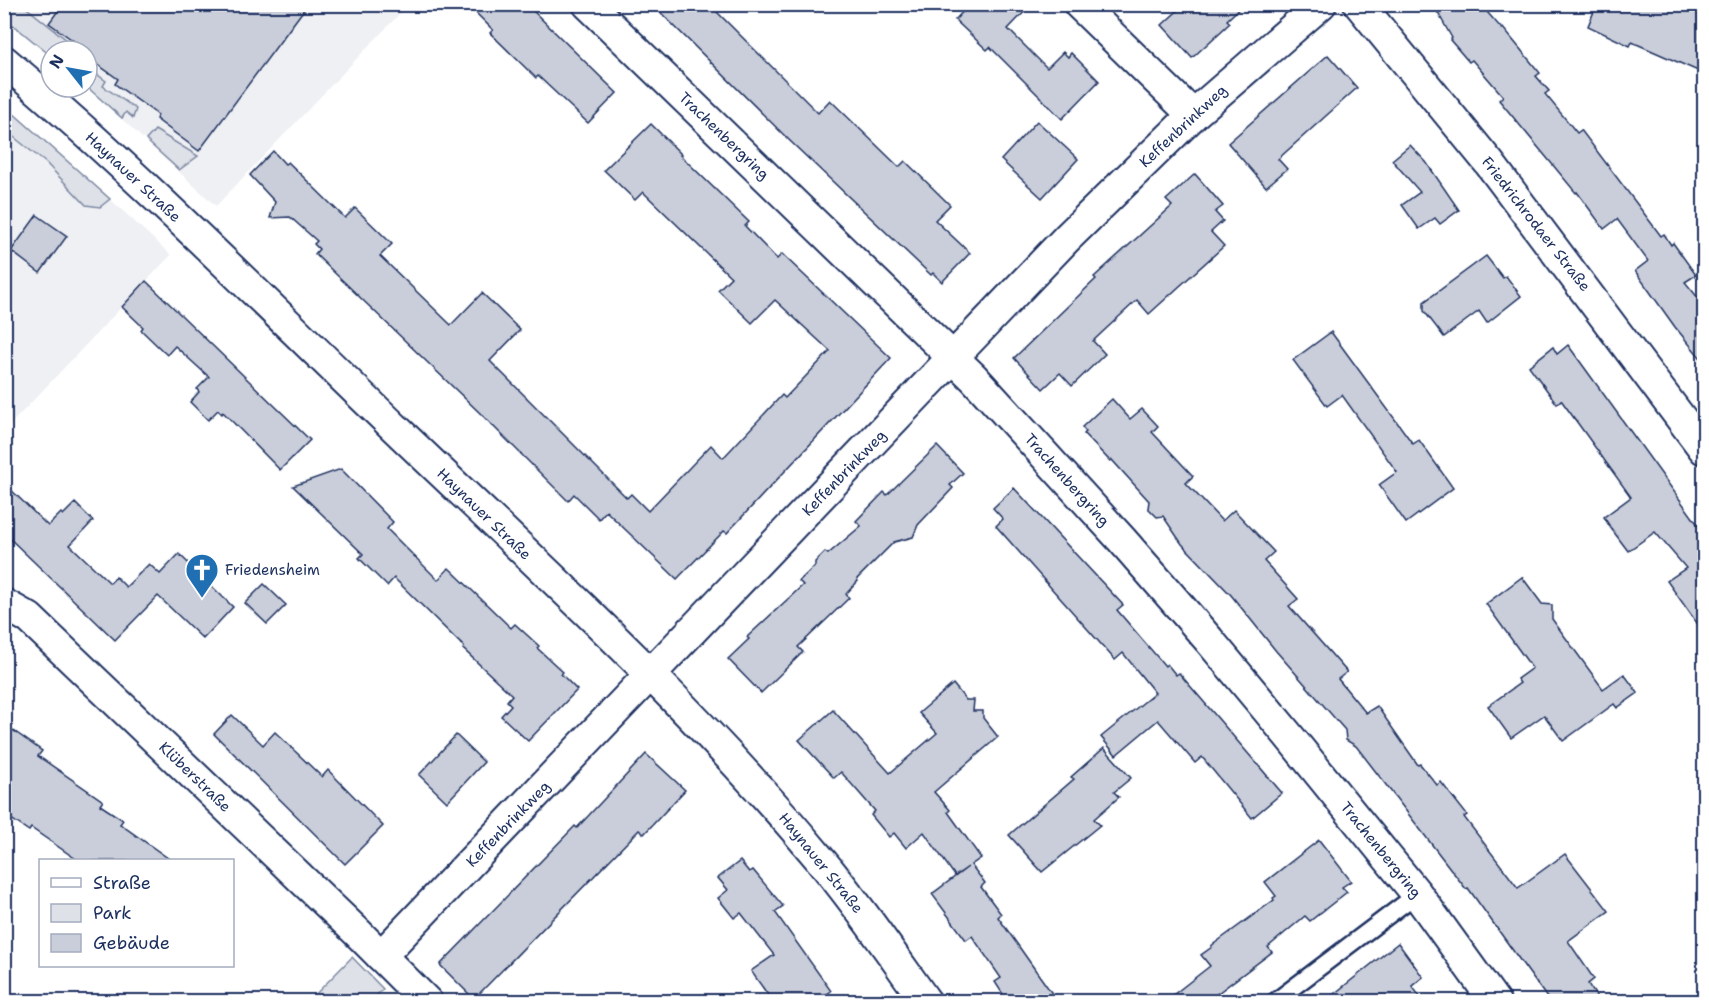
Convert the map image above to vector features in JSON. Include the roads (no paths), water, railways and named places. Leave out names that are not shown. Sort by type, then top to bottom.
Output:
[{"type":"street","name":"Trachenbergring","points":[[588,4],[954,358],[1110,526],[1209,639],[1417,894],[1494,1002]]},
{"type":"street","points":[[1079,4],[1193,115]]},
{"type":"street","name":"Keffenbrinkweg","points":[[381,956],[1085,220],[1193,115],[1321,4]]},
{"type":"street","name":"Friedrichrodaer Straße","points":[[1359,4],[1490,164],[1704,448]]},
{"type":"street","name":"Haynauer Straße","points":[[4,61],[50,99],[166,208],[651,674],[755,783],[822,860],[926,1002]]},
{"type":"street","name":"Klüberstraße","points":[[4,604],[29,618],[427,1002]]},
{"type":"lane","points":[[1274,1002],[1417,894]]},
{"type":"place","name":"Friedensheim","points":[[202,599]]}]
